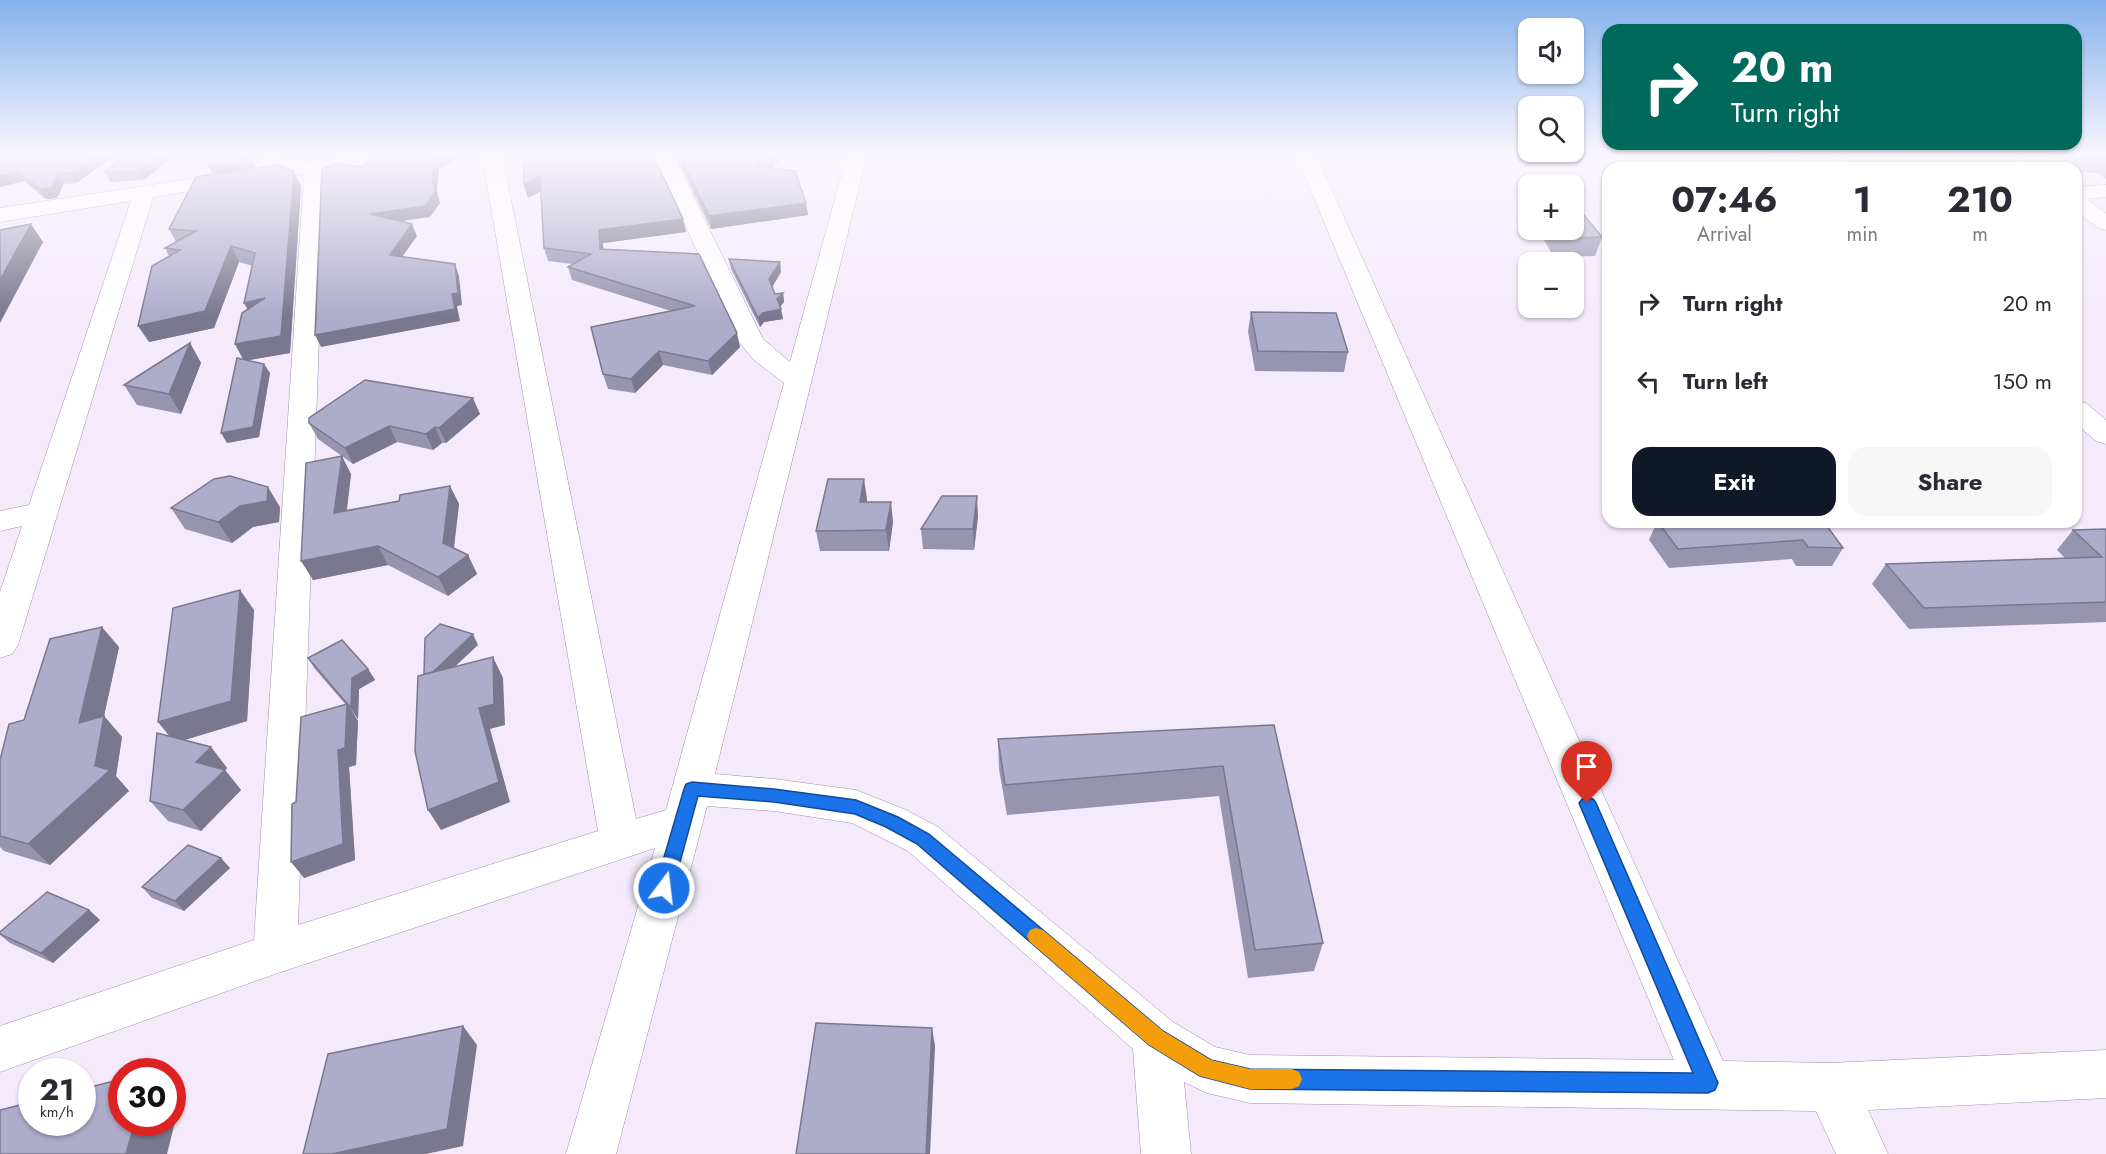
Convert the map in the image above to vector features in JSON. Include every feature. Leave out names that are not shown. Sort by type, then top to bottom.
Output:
[{"type":"street","points":[[0,215],[45,209]]},
{"type":"street","points":[[0,645],[40,512],[139,209]]},
{"type":"street","points":[[275,953],[313,209]]},
{"type":"street","points":[[502,209],[620,840]]},
{"type":"street","points":[[689,209],[752,342],[762,354],[798,381]]},
{"type":"street","points":[[591,1154],[687,805],[843,209]]},
{"type":"street","points":[[1329,209],[1708,1083]]},
{"type":"street","points":[[2087,209],[2106,223]]},
{"type":"street","points":[[2082,414],[2106,435]]},
{"type":"street","points":[[0,521],[40,512]]},
{"type":"street","points":[[0,1049],[275,953],[620,840],[687,805],[774,795],[856,807],[892,822],[923,839],[1156,1038],[1208,1069],[1250,1079],[1708,1083],[1830,1087],[2106,1074]]},
{"type":"street","points":[[1156,1038],[1166,1154]]},
{"type":"street","points":[[1830,1087],[1863,1154]]},
{"type":"building","points":[[179,209],[291,209],[281,336],[235,344],[242,313],[265,298],[244,303],[255,253],[231,246],[205,311],[138,326],[152,266],[180,250],[165,248],[196,231],[169,229]]},
{"type":"building","points":[[320,209],[405,209],[370,214],[412,224],[390,255],[455,264],[458,293],[452,294],[455,309],[315,335]]},
{"type":"building","points":[[542,209],[678,209],[683,219],[599,230],[600,249],[699,254],[737,333],[708,361],[659,351],[631,379],[603,374],[591,327],[695,306],[568,267],[591,254],[544,248]]},
{"type":"building","points":[[705,209],[762,209],[709,216]]},
{"type":"building","points":[[1584,215],[1602,237],[1584,238]]},
{"type":"building","points":[[31,224],[0,280],[0,230]]},
{"type":"building","points":[[729,259],[780,262],[769,279],[775,294],[783,293],[777,299],[781,309],[763,313],[758,318]]},
{"type":"building","points":[[1251,312],[1336,313],[1348,352],[1258,351]]},
{"type":"building","points":[[190,343],[169,394],[124,385]]},
{"type":"building","points":[[237,358],[264,364],[253,427],[221,433]]},
{"type":"building","points":[[365,380],[473,398],[439,428],[435,427],[426,434],[389,426],[345,448],[309,423],[309,418]]},
{"type":"building","points":[[342,456],[334,513],[399,501],[400,495],[450,486],[443,543],[468,555],[438,577],[378,546],[301,561],[306,463]]},
{"type":"building","points":[[230,476],[268,487],[267,501],[240,506],[218,522],[171,508],[214,479]]},
{"type":"building","points":[[828,479],[864,479],[860,502],[891,502],[886,530],[816,531]]},
{"type":"building","points":[[942,496],[977,496],[973,529],[921,529]]},
{"type":"building","points":[[1662,528],[1828,528],[1843,548],[1808,547],[1803,540],[1678,549]]},
{"type":"building","points":[[2106,529],[2106,602],[1924,608],[1886,564],[2102,557],[2073,530]]},
{"type":"building","points":[[240,590],[231,701],[158,722],[173,608]]},
{"type":"building","points":[[440,624],[473,634],[433,672],[424,674],[425,638]]},
{"type":"building","points":[[102,627],[79,723],[104,716],[95,766],[110,770],[28,844],[0,836],[0,760],[9,724],[24,720],[50,639]]},
{"type":"building","points":[[342,640],[368,669],[352,678],[351,708],[308,658]]},
{"type":"building","points":[[493,657],[494,704],[479,708],[499,782],[428,810],[415,751],[418,676]]},
{"type":"building","points":[[347,704],[345,748],[338,750],[343,844],[291,862],[292,804],[296,802],[301,717]]},
{"type":"building","points":[[1274,725],[1323,943],[1255,950],[1223,766],[1005,785],[998,739]]},
{"type":"building","points":[[157,733],[211,747],[196,762],[225,770],[183,810],[150,801]]},
{"type":"building","points":[[188,845],[221,858],[175,901],[142,887]]},
{"type":"building","points":[[47,892],[89,910],[41,953],[0,934],[0,932]]},
{"type":"building","points":[[816,1023],[932,1028],[926,1154],[796,1154]]},
{"type":"building","points":[[463,1026],[447,1129],[332,1154],[303,1154],[328,1054]]},
{"type":"building","points":[[108,1082],[108,1136],[131,1136],[126,1154],[0,1154],[0,1110],[18,1106],[18,1136],[96,1136],[96,1086]]},
{"type":"slow traffic","points":[[1036,936],[1156,1038],[1208,1069],[1250,1079],[1292,1079]]},
{"type":"route","points":[[664,888],[692,789],[774,795],[856,807],[892,822],[923,839],[1156,1038],[1208,1069],[1250,1079],[1708,1083],[1587,803]]}]
